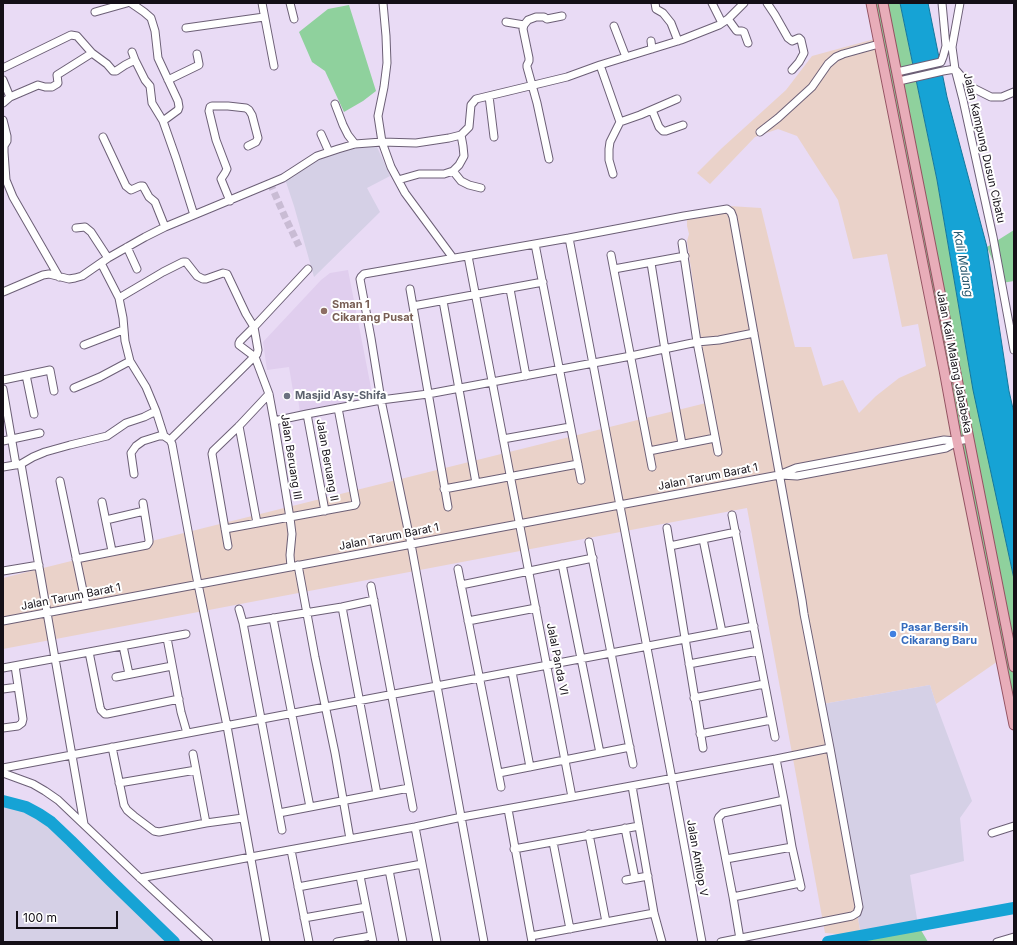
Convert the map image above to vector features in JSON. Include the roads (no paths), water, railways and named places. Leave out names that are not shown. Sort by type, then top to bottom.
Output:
[{"type":"main road","name":"Jalan Kali Malang Jababeka","points":[[871,3],[1014,725]]},
{"type":"main road","name":"Jalan Kali Malang Jababeka","points":[[883,3],[900,77],[1014,667]]},
{"type":"street","points":[[95,12],[127,3]]},
{"type":"street","points":[[131,3],[151,18],[155,31],[158,58],[178,101],[179,107],[176,112],[163,121]]},
{"type":"street","points":[[262,3],[274,66]]},
{"type":"street","points":[[290,3],[294,19]]},
{"type":"street","points":[[383,3],[387,63],[384,88],[378,116],[382,142],[391,166],[405,194],[453,258]]},
{"type":"street","points":[[655,3],[656,9],[663,13],[671,23],[678,41]]},
{"type":"street","points":[[712,3],[725,21],[737,31],[744,32],[748,43]]},
{"type":"street","points":[[3,292],[43,275],[49,274],[69,279],[82,276],[108,258],[165,227],[283,178],[317,156],[355,144],[382,142],[416,143],[461,135],[469,127],[471,105],[476,100],[567,77],[600,65],[678,41],[712,28],[725,21],[744,3]]},
{"type":"street","points":[[767,3],[788,38],[792,41],[799,38],[801,40],[804,53],[792,70]]},
{"type":"street","name":"Jalan Kampung Dusun Cibatu","points":[[942,3],[949,47],[993,237],[1014,350]]},
{"type":"street","points":[[900,77],[910,69],[941,62],[949,47],[960,3]]},
{"type":"street","points":[[549,160],[537,103],[527,67],[529,58],[523,29],[528,20],[536,17],[544,17],[547,19],[562,16]]},
{"type":"street","points":[[186,28],[264,17]]},
{"type":"street","points":[[506,22],[524,25]]},
{"type":"street","points":[[614,26],[626,57]]},
{"type":"street","points":[[3,68],[70,35],[77,36],[92,53],[107,64],[113,71],[135,60]]},
{"type":"street","points":[[651,40],[652,49]]},
{"type":"street","points":[[760,132],[812,87],[828,64],[836,57],[879,44]]},
{"type":"street","points":[[132,52],[145,80],[150,86],[152,103],[163,121],[194,215]]},
{"type":"street","points":[[3,103],[10,97],[37,85],[52,87],[58,82],[57,75],[92,53]]},
{"type":"street","points":[[168,80],[199,65],[197,54]]},
{"type":"street","points":[[600,65],[620,122]]},
{"type":"street","points":[[900,77],[955,69],[973,88],[991,97],[1002,98],[1014,92]]},
{"type":"street","points":[[3,80],[10,97]]},
{"type":"street","points":[[489,96],[494,137]]},
{"type":"street","points":[[613,174],[609,160],[609,149],[610,142],[620,122],[677,100]]},
{"type":"street","points":[[335,104],[342,125],[355,144]]},
{"type":"street","points":[[230,201],[221,179],[226,173],[227,169],[216,140],[209,111],[210,107],[234,106],[249,110],[252,114],[258,138],[256,142],[248,146]]},
{"type":"street","points":[[652,110],[659,127],[663,131],[683,125]]},
{"type":"street","points":[[3,120],[7,136],[7,141],[4,146],[6,180],[13,197],[59,277]]},
{"type":"street","points":[[321,134],[329,152]]},
{"type":"street","points":[[398,180],[419,174],[444,174],[453,171],[459,165],[464,156],[461,135]]},
{"type":"street","points":[[103,137],[126,186],[130,190],[142,186],[154,202],[165,227]]},
{"type":"street","points":[[453,171],[468,185],[481,188]]},
{"type":"street","points":[[484,942],[411,544],[381,400],[360,279],[364,274],[727,209],[731,212],[733,217],[804,614],[859,907],[852,916],[721,942]]},
{"type":"street","points":[[76,228],[85,227],[91,232],[108,258]]},
{"type":"street","name":"Jalan Antilop V","points":[[569,238],[702,942]]},
{"type":"street","points":[[682,243],[718,452]]},
{"type":"street","points":[[535,244],[581,480]]},
{"type":"street","points":[[127,247],[137,269]]},
{"type":"street","points":[[611,255],[652,467]]},
{"type":"street","name":"Jalal Panda VI","points":[[468,256],[572,798]]},
{"type":"street","points":[[614,270],[685,256]]},
{"type":"street","points":[[119,298],[164,272],[183,262],[186,262],[197,276],[203,279],[223,273],[227,274],[255,330],[258,350],[255,357],[170,440]]},
{"type":"street","points":[[101,263],[119,298],[123,318],[123,330],[130,361],[146,387],[164,436]]},
{"type":"street","points":[[651,263],[682,444]]},
{"type":"street","points":[[255,357],[239,345],[240,341],[255,330],[308,269]]},
{"type":"street","points":[[413,306],[543,282]]},
{"type":"street","points":[[410,289],[448,508]]},
{"type":"street","points":[[510,289],[526,376]]},
{"type":"street","points":[[443,301],[476,483]]},
{"type":"street","points":[[84,345],[123,330]]},
{"type":"street","points":[[274,421],[381,400],[428,394],[665,350],[698,342],[719,340],[754,333]]},
{"type":"street","name":"Jalan Beruang III","points":[[255,357],[269,394],[290,518],[292,534],[290,555],[295,566],[307,612],[335,753],[350,839]]},
{"type":"street","points":[[74,388],[100,377],[130,361]]},
{"type":"street","points":[[3,380],[50,370],[54,391]]},
{"type":"street","points":[[26,375],[34,414]]},
{"type":"street","points":[[3,389],[12,439],[19,464],[39,565],[84,824]]},
{"type":"street","points":[[228,546],[212,454],[269,394]]},
{"type":"street","points":[[225,529],[354,506],[356,503],[338,408]]},
{"type":"street","name":"Jalan Beruang II","points":[[308,414],[325,511]]},
{"type":"street","points":[[3,467],[19,464],[45,452],[107,436],[126,423],[144,417],[157,417]]},
{"type":"street","points":[[239,426],[257,524]]},
{"type":"street","points":[[503,439],[570,427]]},
{"type":"street","points":[[3,441],[40,433]]},
{"type":"street","points":[[134,474],[131,453],[133,449],[143,440],[159,436],[164,436],[170,440],[227,726],[266,942]]},
{"type":"street","points":[[649,451],[715,438]]},
{"type":"street","name":"Jalan Tarum Barat 1","points":[[3,621],[779,475],[797,476],[946,448],[958,441],[969,439]]},
{"type":"street","points":[[444,489],[578,464]]},
{"type":"street","points":[[60,481],[86,605]]},
{"type":"street","points":[[102,502],[112,551]]},
{"type":"street","points":[[76,558],[148,544],[149,540],[143,503]]},
{"type":"street","points":[[106,520],[144,511]]},
{"type":"street","points":[[732,515],[775,737]]},
{"type":"street","points":[[667,528],[703,748]]},
{"type":"street","points":[[670,546],[736,532]]},
{"type":"street","points":[[702,539],[722,632]]},
{"type":"street","points":[[589,542],[633,764]]},
{"type":"street","points":[[461,585],[593,558]]},
{"type":"street","points":[[562,564],[600,753]]},
{"type":"street","points":[[3,571],[39,565]]},
{"type":"street","points":[[458,569],[501,787]]},
{"type":"street","points":[[371,586],[413,808]]},
{"type":"street","points":[[243,623],[342,607],[374,600]]},
{"type":"street","points":[[342,607],[377,794]]},
{"type":"street","points":[[468,621],[536,608]]},
{"type":"street","points":[[239,609],[243,623],[282,830]]},
{"type":"street","points":[[273,618],[310,807]]},
{"type":"street","points":[[3,768],[754,626]]},
{"type":"street","points":[[3,668],[186,634]]},
{"type":"street","points":[[167,638],[178,699],[187,733]]},
{"type":"street","points":[[123,646],[129,674]]},
{"type":"street","points":[[689,664],[758,651]]},
{"type":"street","points":[[89,652],[100,707],[105,714],[178,699]]},
{"type":"street","points":[[3,728],[18,726],[22,723],[23,719],[15,666]]},
{"type":"street","points":[[116,677],[172,666]]},
{"type":"street","points":[[512,672],[530,767]]},
{"type":"street","points":[[694,698],[764,684]]},
{"type":"street","points":[[3,689],[18,687]]},
{"type":"street","points":[[700,734],[771,720]]},
{"type":"street","points":[[112,747],[124,805],[127,810],[154,831],[159,832],[243,818]]},
{"type":"street","points":[[499,772],[630,747]]},
{"type":"street","points":[[140,878],[462,817],[572,798],[830,748]]},
{"type":"street","points":[[192,754],[206,823]]},
{"type":"street","points":[[734,897],[800,885],[776,759]]},
{"type":"street","points":[[119,783],[196,770]]},
{"type":"street","points":[[3,773],[33,784],[58,800],[209,942]]},
{"type":"street","points":[[632,786],[654,912],[662,942]]},
{"type":"street","points":[[279,813],[409,788]]},
{"type":"street","points":[[740,939],[734,897],[718,819],[723,813],[784,800]]},
{"type":"street","points":[[508,809],[531,939],[570,929],[654,912]]},
{"type":"street","points":[[514,848],[639,826]]},
{"type":"street","points":[[992,833],[1014,826]]},
{"type":"street","points":[[415,827],[437,942]]},
{"type":"street","points":[[624,828],[635,878]]},
{"type":"street","points":[[589,834],[606,922]]},
{"type":"street","points":[[553,842],[570,929]]},
{"type":"street","points":[[726,859],[792,847]]},
{"type":"street","points":[[291,850],[309,942]]},
{"type":"street","points":[[298,887],[422,864]]},
{"type":"street","points":[[389,870],[403,942]]},
{"type":"street","points":[[337,942],[372,939],[360,876]]},
{"type":"street","points":[[626,880],[648,876]]},
{"type":"street","points":[[304,918],[366,907]]},
{"type":"street","points":[[997,942],[1014,936]]},
{"type":"water","name":"Kali Malang","points":[[900,3],[928,3],[947,97],[987,247],[1009,391],[1014,413],[1014,579],[973,390],[937,180]]},
{"type":"waterway","points":[[3,801],[26,807],[51,822],[174,942]]},
{"type":"waterway","points":[[828,942],[1014,908]]},
{"type":"tunnel","points":[[270,183],[299,246]]},
{"type":"place","name":"Sman 1 Cikarang Pusat","points":[[324,311]]},
{"type":"place","name":"Masjid Asy-Shifa","points":[[287,396]]},
{"type":"place","name":"Pasar Bersih Cikarang Baru","points":[[893,634]]}]
